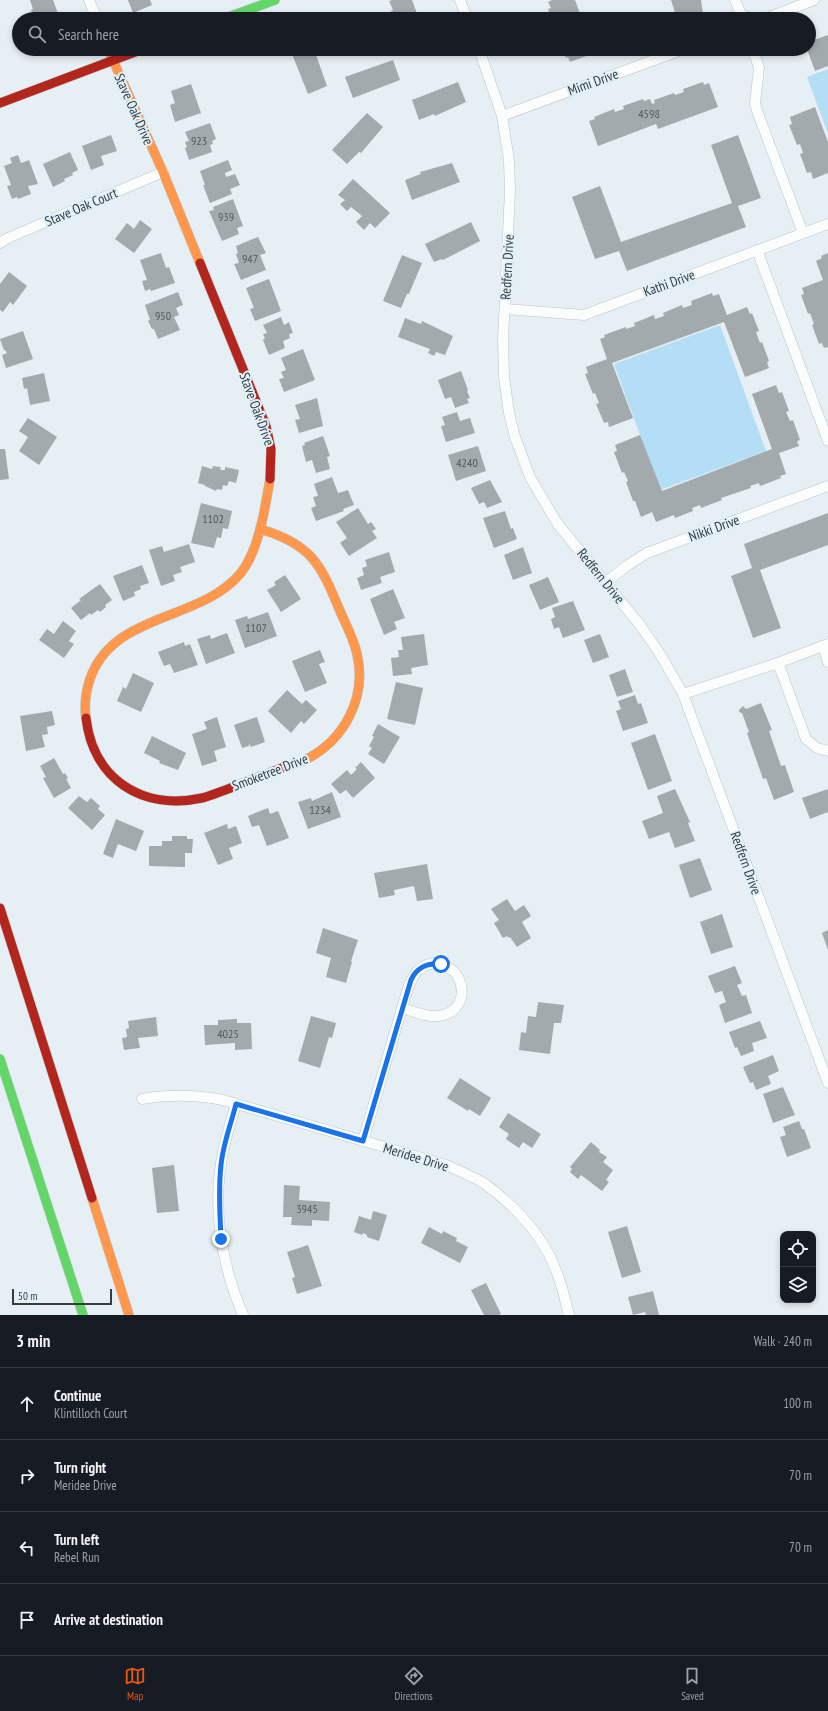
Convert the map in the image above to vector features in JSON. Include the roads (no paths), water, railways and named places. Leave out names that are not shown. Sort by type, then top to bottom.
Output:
[{"type":"main road","points":[[243,12],[275,0]]},
{"type":"main road","name":"Stave Oak Drive","points":[[89,741],[85,723],[85,704],[89,680],[104,653],[117,640],[133,629],[206,601],[228,587],[241,573],[254,550],[260,529],[271,474],[272,453],[266,426],[163,172],[111,56]]},
{"type":"main road","points":[[0,103],[124,56]]},
{"type":"main road","name":"Smoketree Drive","points":[[89,741],[100,763],[122,784],[148,798],[179,802],[203,798],[305,760],[317,754],[339,734],[352,713],[359,690],[359,665],[353,642],[327,579],[309,554],[283,536],[260,529]]},
{"type":"main road","points":[[0,908],[129,1315]]},
{"type":"main road","points":[[0,1058],[83,1315]]},
{"type":"street","points":[[89,0],[93,12]]},
{"type":"street","points":[[460,0],[464,12]]},
{"type":"street","points":[[735,0],[738,12]]},
{"type":"street","points":[[782,12],[814,0]]},
{"type":"street","name":"Redfern Drive","points":[[481,56],[502,116],[508,147],[510,179],[503,346],[506,395],[515,437],[525,466],[542,499],[557,523],[606,582],[648,637],[683,694],[828,1080]]},
{"type":"street","name":"Mimi Drive","points":[[502,116],[665,56]]},
{"type":"street","points":[[755,56],[759,68],[755,102],[757,111],[802,234]]},
{"type":"street","name":"Stave Oak Court","points":[[0,243],[8,238],[163,172]]},
{"type":"street","name":"Kathi Drive","points":[[505,308],[584,315],[828,224]]},
{"type":"street","points":[[757,250],[828,442]]},
{"type":"street","name":"Nikki Drive","points":[[606,582],[635,560],[647,553],[828,486]]},
{"type":"street","points":[[683,694],[825,645],[828,662]]},
{"type":"street","points":[[778,662],[806,739],[817,748],[828,751]]},
{"type":"street","points":[[363,1141],[402,1008],[414,974],[422,966],[434,963],[452,968],[459,978],[462,996],[455,1009],[449,1013],[441,1016],[432,1016],[402,1008]]},
{"type":"street","name":"Meridee Drive","points":[[142,1098],[192,1095],[223,1100],[446,1165],[484,1184],[504,1198],[522,1215],[543,1245],[557,1272],[569,1315]]},
{"type":"street","points":[[236,1104],[224,1147],[221,1166],[219,1215],[226,1264],[243,1315]]}]
